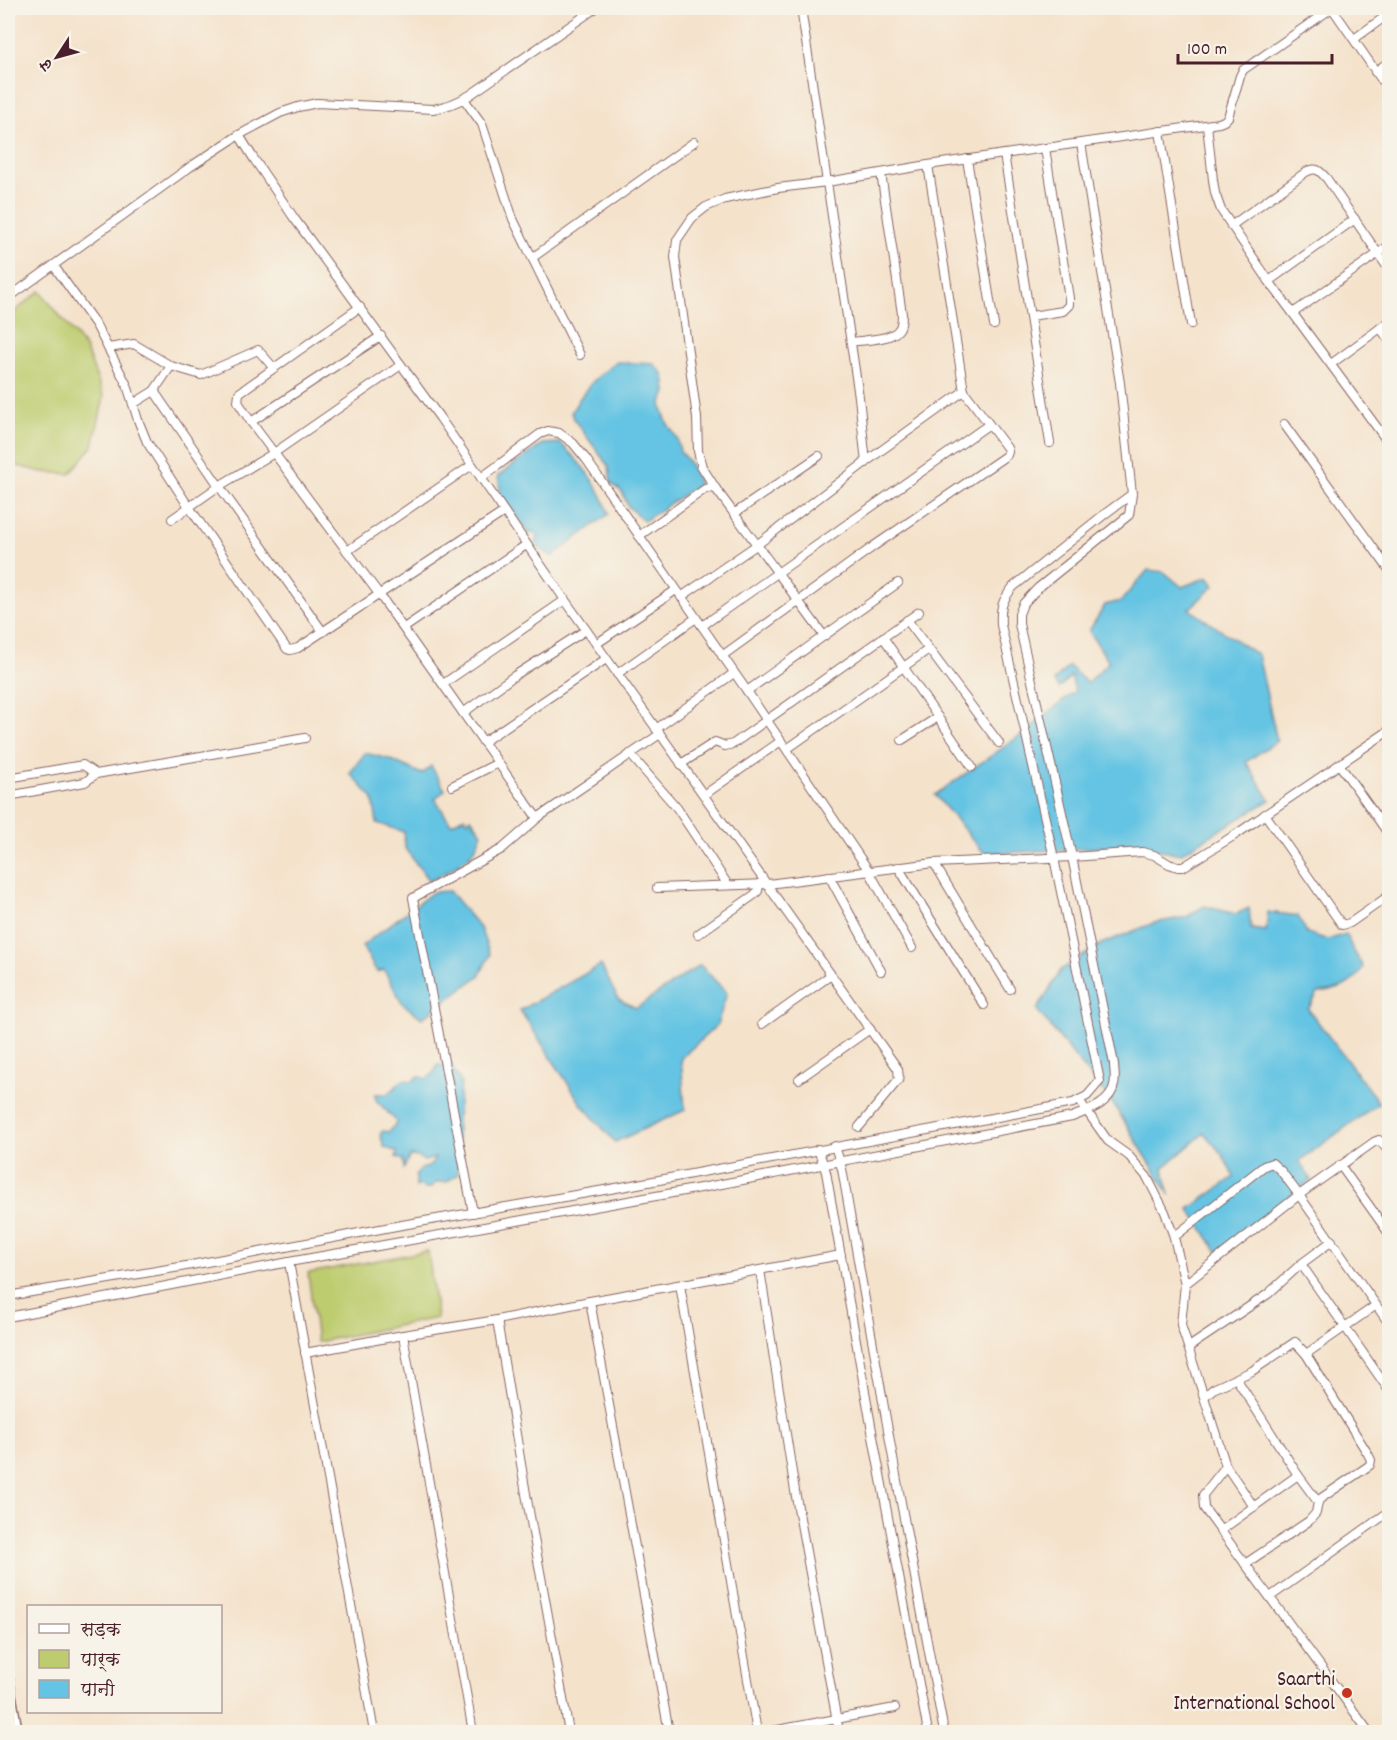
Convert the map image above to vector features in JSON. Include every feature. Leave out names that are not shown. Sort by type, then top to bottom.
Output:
[{"type":"main road","points":[[8,1680],[17,1732]]},
{"type":"street","points":[[8,298],[190,167],[239,135],[280,113],[317,103],[444,108],[464,99],[596,8]]},
{"type":"street","points":[[801,8],[859,397],[866,463]]},
{"type":"street","points":[[824,636],[702,467],[698,451],[697,418],[675,257],[677,240],[692,218],[714,202],[778,188],[1224,121],[1228,117],[1243,70],[1332,8],[1389,92]]},
{"type":"street","points":[[1354,39],[1389,13]]},
{"type":"street","points":[[1375,72],[1389,61]]},
{"type":"street","points":[[464,99],[487,134],[513,219],[580,354]]},
{"type":"street","points":[[1207,125],[1215,193],[1221,210],[1269,281],[1389,445]]},
{"type":"street","points":[[1161,131],[1191,324]]},
{"type":"street","points":[[239,135],[274,190],[472,465],[606,659],[704,795],[763,884],[898,1069],[899,1079],[859,1127]]},
{"type":"street","points":[[532,258],[694,142]]},
{"type":"street","points":[[8,1317],[289,1262],[1072,1117],[1102,1103],[1110,1095],[1114,1086],[1114,1064],[1019,624],[1019,614],[1023,604],[1038,588],[1129,515],[1132,494],[1120,383],[1081,143]]},
{"type":"street","points":[[1031,316],[1063,311],[1069,305],[1045,148]]},
{"type":"street","points":[[1004,154],[1050,443]]},
{"type":"street","points":[[967,159],[994,325]]},
{"type":"street","points":[[722,656],[874,546],[1005,458],[1008,452],[964,392],[928,165]]},
{"type":"street","points":[[1231,226],[1306,172],[1316,169],[1327,179],[1389,271]]},
{"type":"street","points":[[851,342],[888,337],[901,326],[902,314],[881,173]]},
{"type":"street","points":[[1269,281],[1355,219]]},
{"type":"street","points":[[1293,313],[1389,245]]},
{"type":"street","points":[[54,266],[96,325],[127,385],[147,442],[287,649],[295,650],[324,632],[504,512]]},
{"type":"street","points":[[360,307],[238,393],[238,402],[380,594],[532,812],[539,817]]},
{"type":"street","points":[[1331,364],[1389,321]]},
{"type":"street","points":[[1380,328],[1389,341]]},
{"type":"street","points":[[251,422],[381,336]]},
{"type":"street","points":[[108,348],[134,344],[171,366],[201,375],[258,350],[273,367]]},
{"type":"street","points":[[172,519],[219,486],[274,453],[401,365]]},
{"type":"street","points":[[133,404],[154,392],[171,366]]},
{"type":"street","points":[[154,392],[324,632]]},
{"type":"street","points":[[596,644],[758,544],[964,392]]},
{"type":"street","points":[[1284,423],[1389,571]]},
{"type":"street","points":[[702,626],[988,425]]},
{"type":"street","points":[[481,478],[540,434],[548,431],[559,433],[573,443],[747,691],[869,871],[912,948]]},
{"type":"street","points":[[735,513],[819,456]]},
{"type":"street","points":[[346,551],[472,465]]},
{"type":"street","points":[[639,536],[705,489],[717,489]]},
{"type":"street","points":[[8,1296],[186,1266],[1073,1103],[1087,1096],[1100,1081],[1000,613],[1004,599],[1013,587],[1132,494]]},
{"type":"street","points":[[404,628],[526,545]]},
{"type":"street","points":[[747,691],[898,583]]},
{"type":"street","points":[[442,684],[565,600]]},
{"type":"street","points":[[681,764],[715,742],[725,746],[733,744],[919,612]]},
{"type":"street","points":[[617,674],[696,618]]},
{"type":"street","points":[[908,620],[999,742]]},
{"type":"street","points":[[463,713],[514,676],[586,630]]},
{"type":"street","points":[[883,637],[972,768]]},
{"type":"street","points":[[787,750],[929,649]]},
{"type":"street","points":[[483,741],[606,659]]},
{"type":"street","points":[[473,1213],[413,898],[502,849],[539,817],[630,754],[734,673]]},
{"type":"street","points":[[902,740],[938,717]]},
{"type":"street","points":[[657,888],[763,884],[934,863],[1142,852],[1154,855],[1169,864],[1183,867],[1389,730]]},
{"type":"street","points":[[8,795],[85,782],[96,774],[305,738]]},
{"type":"street","points":[[704,795],[781,741]]},
{"type":"street","points":[[630,754],[677,808],[728,885]]},
{"type":"street","points":[[452,786],[498,763]]},
{"type":"street","points":[[1339,764],[1388,831]]},
{"type":"street","points":[[8,778],[83,765],[96,774]]},
{"type":"street","points":[[1265,814],[1342,925],[1350,923],[1389,895]]},
{"type":"street","points":[[934,863],[1010,989]]},
{"type":"street","points":[[898,867],[984,1005]]},
{"type":"street","points":[[829,876],[881,971]]},
{"type":"street","points":[[698,934],[754,895],[763,884]]},
{"type":"street","points":[[762,1024],[831,975]]},
{"type":"street","points":[[799,1079],[870,1029]]},
{"type":"street","points":[[1079,1100],[1108,1141],[1129,1156],[1147,1177],[1165,1212],[1174,1237],[1185,1284],[1181,1325],[1226,1466],[1254,1507]]},
{"type":"street","points":[[1185,1284],[1299,1195],[1374,1142],[1379,1140],[1389,1152]]},
{"type":"street","points":[[835,1146],[850,1213],[944,1732]]},
{"type":"street","points":[[818,1149],[826,1172],[928,1732]]},
{"type":"street","points":[[1174,1237],[1272,1163],[1299,1195],[1389,1325]]},
{"type":"street","points":[[1340,1165],[1389,1235]]},
{"type":"street","points":[[1189,1347],[1268,1294],[1301,1264],[1332,1241]]},
{"type":"street","points":[[305,1353],[497,1320],[841,1255]]},
{"type":"street","points":[[289,1262],[374,1732]]},
{"type":"street","points":[[1301,1264],[1389,1392]]},
{"type":"street","points":[[760,1270],[795,1491],[839,1732]]},
{"type":"street","points":[[680,1285],[757,1732]]},
{"type":"street","points":[[590,1301],[669,1732]]},
{"type":"street","points":[[1306,1354],[1376,1305]]},
{"type":"street","points":[[497,1320],[569,1732]]},
{"type":"street","points":[[403,1335],[473,1732]]},
{"type":"street","points":[[1205,1396],[1213,1389],[1252,1371],[1294,1341],[1306,1354],[1371,1460],[1370,1465],[1318,1502],[1316,1513],[1309,1521],[1245,1564]]},
{"type":"street","points":[[1236,1378],[1318,1502]]},
{"type":"street","points":[[1226,1466],[1203,1495],[1204,1508],[1369,1732]]},
{"type":"street","points":[[1220,1531],[1298,1475]]},
{"type":"street","points":[[1270,1597],[1389,1511]]},
{"type":"street","points":[[767,1732],[895,1707]]},
{"type":"green space","points":[[40,291],[85,347],[104,397],[93,446],[70,474],[42,472],[11,464],[8,461],[8,317]]},
{"type":"green space","points":[[428,1251],[437,1318],[317,1342],[308,1273]]},
{"type":"water","points":[[617,362],[654,364],[664,375],[666,392],[661,405],[667,423],[677,438],[680,452],[689,462],[699,484],[644,521],[628,506],[622,492],[611,483],[609,467],[571,413],[591,384]]},
{"type":"water","points":[[560,443],[589,475],[601,494],[609,514],[552,556],[537,547],[535,542],[539,537],[534,532],[529,534],[501,495],[498,476],[543,444]]},
{"type":"water","points":[[1148,570],[1164,572],[1182,587],[1208,577],[1214,586],[1189,609],[1258,655],[1277,741],[1246,762],[1270,800],[1180,854],[1138,845],[985,854],[935,795],[1021,735],[1075,691],[1071,676],[1059,688],[1054,681],[1069,666],[1087,683],[1109,662],[1089,631],[1105,605],[1121,601]]},
{"type":"water","points":[[365,753],[389,759],[422,774],[431,766],[445,790],[435,799],[451,824],[464,817],[468,821],[471,818],[482,833],[476,848],[470,855],[450,870],[429,881],[405,848],[404,832],[377,823],[373,799],[350,773]]},
{"type":"water","points":[[449,891],[480,928],[490,955],[479,976],[422,1018],[403,1004],[384,970],[377,972],[362,946],[433,892]]},
{"type":"water","points":[[1204,906],[1236,914],[1249,908],[1251,929],[1266,931],[1268,912],[1298,916],[1307,933],[1328,940],[1346,934],[1363,967],[1350,983],[1318,993],[1308,1009],[1379,1103],[1299,1161],[1311,1180],[1218,1252],[1189,1209],[1234,1177],[1222,1154],[1204,1133],[1163,1168],[1170,1195],[1114,1105],[1037,1010],[1061,970],[1101,944],[1154,923],[1187,917]]},
{"type":"water","points":[[601,965],[618,999],[636,1008],[700,965],[727,993],[717,1025],[681,1058],[685,1110],[615,1142],[582,1105],[520,1010]]},
{"type":"water","points":[[438,1065],[450,1065],[461,1082],[457,1120],[458,1174],[447,1182],[437,1182],[430,1188],[421,1185],[416,1187],[416,1175],[422,1168],[430,1166],[435,1158],[424,1161],[419,1157],[410,1156],[404,1168],[403,1160],[396,1157],[397,1152],[384,1147],[380,1134],[383,1131],[389,1132],[397,1122],[376,1100],[375,1094],[388,1094],[403,1080],[412,1081],[419,1076],[426,1079],[433,1074]]},
{"type":"place","name":"Saarthi International School","points":[[1347,1693]]}]
